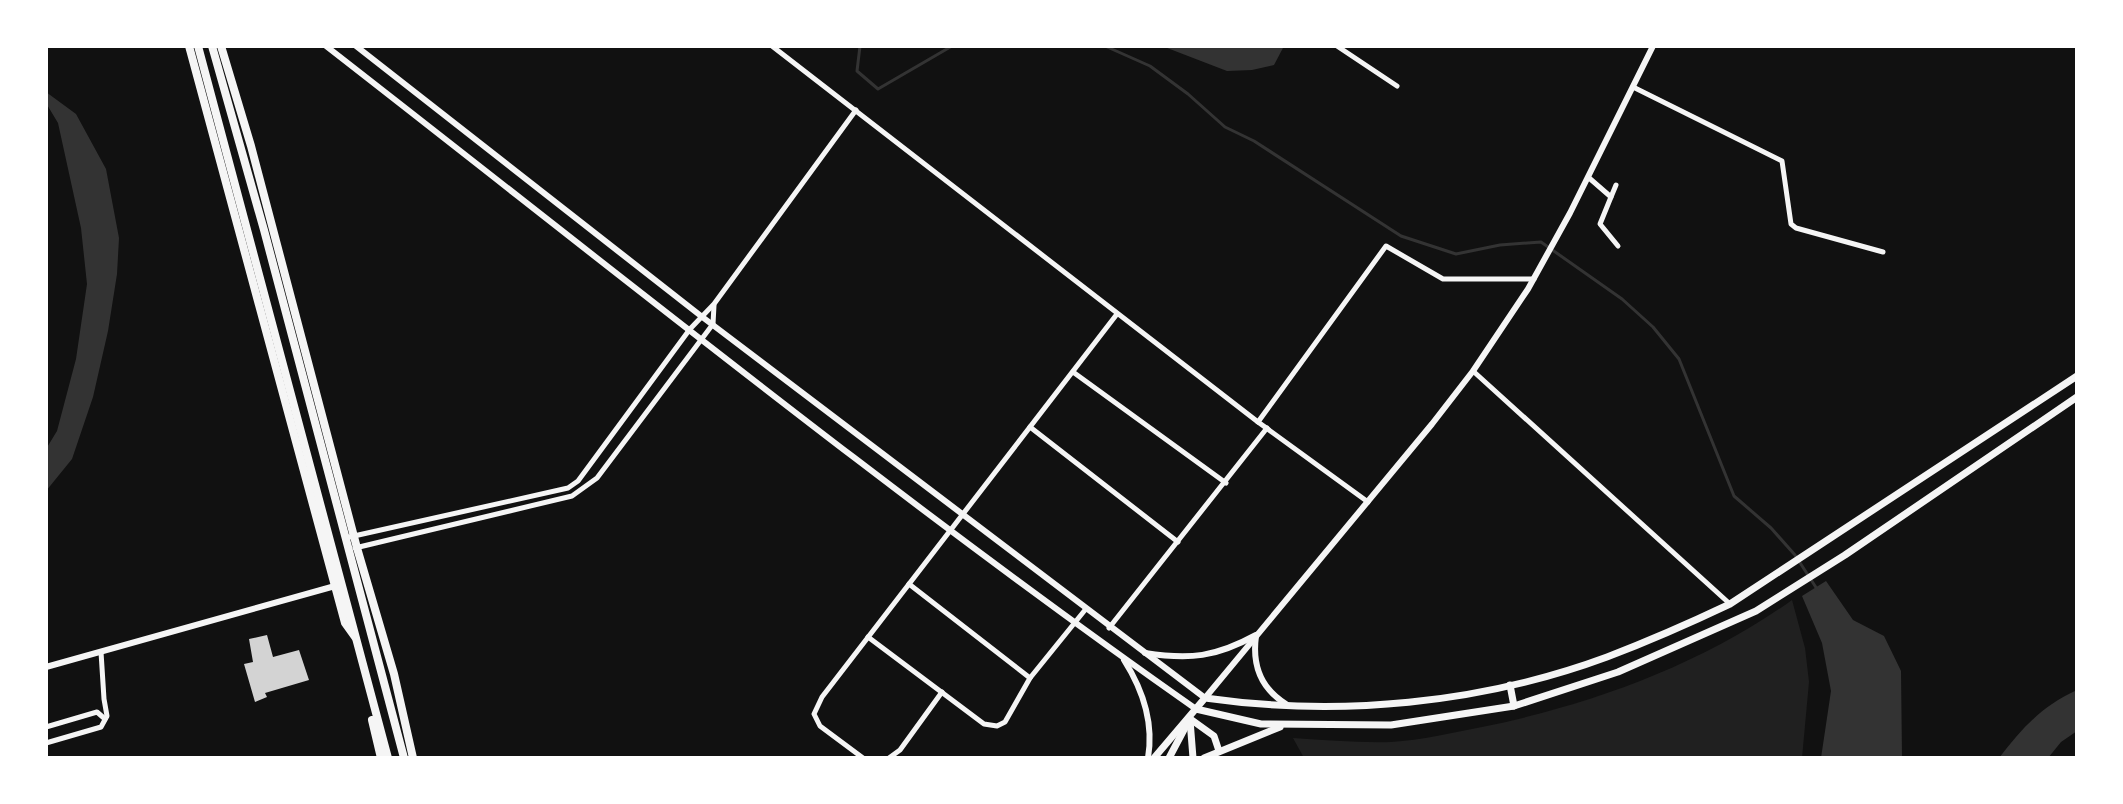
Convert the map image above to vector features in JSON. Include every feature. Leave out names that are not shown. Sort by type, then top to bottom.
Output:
[{"type":"highway","points":[[189,46],[199,71],[348,630],[356,637],[388,758]]},
{"type":"highway","points":[[198,46],[199,71]]},
{"type":"highway","points":[[212,46],[350,537]]},
{"type":"highway","points":[[221,46],[350,537],[404,758]]},
{"type":"highway","points":[[353,549],[394,674],[413,758]]},
{"type":"highway","points":[[372,699],[372,718],[381,758]]},
{"type":"main road","points":[[1151,758],[1205,698],[1290,706],[1407,702],[1510,685],[1605,657],[1730,604],[2077,376]]},
{"type":"main road","points":[[1196,709],[1245,722],[1391,725],[1514,706],[1636,665],[1745,617],[1845,555],[2077,397]]},
{"type":"main road","points":[[1510,685],[1514,706]]},
{"type":"main road","points":[[1189,718],[1214,736],[1219,751]]},
{"type":"main road","points":[[1172,758],[1183,743],[1189,718]]},
{"type":"main road","points":[[1189,718],[1193,758]]},
{"type":"main road","points":[[1204,758],[1285,725]]},
{"type":"street","points":[[326,46],[951,529],[1196,709]]},
{"type":"street","points":[[356,46],[701,316],[1205,698],[1473,371],[1534,279],[1653,46]]},
{"type":"street","points":[[772,46],[1258,422],[1368,502]]},
{"type":"street","points":[[1337,46],[1397,86]]},
{"type":"street","points":[[1633,87],[1782,161],[1791,224],[1796,228],[1883,252]]},
{"type":"street","points":[[350,537],[568,488],[578,481],[690,329],[714,304],[856,110]]},
{"type":"street","points":[[1588,177],[1611,197]]},
{"type":"street","points":[[1616,185],[1600,224],[1618,246]]},
{"type":"street","points":[[1258,422],[1386,246],[1443,279],[1534,279]]},
{"type":"street","points":[[353,549],[572,496],[584,488],[597,478],[713,324],[714,304]]},
{"type":"street","points":[[863,758],[820,726],[814,714],[822,697],[1117,314]]},
{"type":"street","points":[[1473,371],[1730,604]]},
{"type":"street","points":[[1073,372],[1226,483]]},
{"type":"street","points":[[1030,427],[1178,542]]},
{"type":"street","points":[[1109,628],[1267,428]]},
{"type":"street","points":[[578,481],[584,488]]},
{"type":"street","points":[[909,584],[1030,678]]},
{"type":"street","points":[[46,667],[338,585]]},
{"type":"street","points":[[868,637],[984,724],[997,726],[1012,713],[1030,678],[1085,610]]},
{"type":"street","points":[[1143,653],[1173,658],[1212,655],[1256,635]]},
{"type":"street","points":[[1256,635],[1254,657],[1258,674],[1267,689],[1290,706]]},
{"type":"street","points":[[46,743],[101,727],[107,716],[101,652]]},
{"type":"street","points":[[1122,657],[1134,676],[1147,710],[1151,758]]},
{"type":"street","points":[[889,758],[900,750],[942,692]]},
{"type":"street","points":[[46,727],[97,712],[105,719]]},
{"type":"shaded area","points":[[1162,46],[1284,46],[1274,65],[1227,71]]},
{"type":"shaded area","points":[[46,92],[76,114],[106,169],[119,238],[108,331],[93,397],[72,459],[46,491],[46,449],[57,431],[76,359],[87,284],[81,228],[58,123],[46,103]]},
{"type":"shaded area","points":[[1826,581],[1853,620],[1884,636],[1901,671],[1902,758],[1821,758],[1831,691],[1822,643],[1802,596]]},
{"type":"shaded area","points":[[1792,600],[1805,648],[1809,682],[1802,758],[1304,758],[1293,738],[1403,741],[1482,727],[1564,707],[1644,680],[1683,663]]},
{"type":"shaded area","points":[[2077,690],[2077,731],[2061,742],[2048,758],[1999,758],[2034,719],[2053,703]]},
{"type":"building","points":[[267,635],[273,657],[299,650],[309,680],[265,693],[267,697],[255,702],[244,664],[253,662],[249,639]]},
{"type":"waterway","points":[[860,46],[857,71],[878,89],[952,46]]},
{"type":"waterway","points":[[1105,46],[1150,66],[1225,127],[1254,141],[1401,236],[1456,254],[1500,245],[1541,242],[1622,299],[1653,327],[1679,359],[1734,496],[1771,528],[1795,555],[1817,589]]}]
